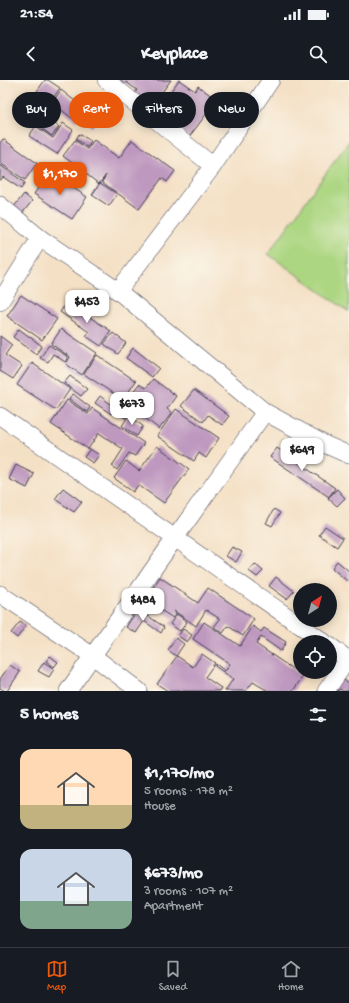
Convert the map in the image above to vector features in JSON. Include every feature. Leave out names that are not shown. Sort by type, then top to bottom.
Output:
[{"type":"street","points":[[106,80],[213,166]]},
{"type":"street","points":[[118,291],[213,166],[271,80]]},
{"type":"street","points":[[0,205],[40,238],[118,291],[265,412],[324,444],[349,455]]},
{"type":"street","points":[[0,302],[40,238]]},
{"type":"street","points":[[68,691],[265,412]]},
{"type":"street","points":[[0,416],[314,635]]},
{"type":"street","points":[[0,594],[93,656],[139,691]]},
{"type":"street","points":[[326,691],[349,659],[337,651]]},
{"type":"green space","points":[[349,141],[349,312],[268,254]]},
{"type":"building","points":[[45,80],[48,80],[60,88],[57,92],[36,92]]},
{"type":"building","points":[[113,80],[171,80],[162,92],[136,92],[137,90],[126,82],[121,88]]},
{"type":"building","points":[[179,80],[195,91],[198,86],[206,92],[204,92],[204,117],[196,128],[196,92],[170,92]]},
{"type":"building","points":[[61,90],[69,96],[69,116],[61,110],[61,92],[60,92]]},
{"type":"building","points":[[63,123],[73,130],[57,154],[29,136],[35,128],[39,128],[53,138]]},
{"type":"building","points":[[42,128],[58,128],[52,136]]},
{"type":"building","points":[[178,128],[196,128],[189,137]]},
{"type":"building","points":[[79,134],[91,141],[87,147],[76,139]]},
{"type":"building","points":[[3,139],[37,163],[25,180],[0,163],[0,143]]},
{"type":"building","points":[[75,140],[87,149],[94,140],[119,158],[132,140],[175,171],[167,182],[162,178],[139,209],[102,182],[106,175],[99,184],[63,156]]},
{"type":"building","points":[[0,165],[25,183],[21,189],[3,177],[0,181]]},
{"type":"building","points":[[49,172],[87,197],[72,219],[34,194]]},
{"type":"building","points":[[100,183],[117,194],[109,206],[92,195]]},
{"type":"building","points":[[24,194],[32,201],[17,220],[9,213]]},
{"type":"building","points":[[21,295],[57,319],[42,340],[7,316]]},
{"type":"building","points":[[67,302],[111,331],[101,346],[86,336],[89,332],[60,312]]},
{"type":"building","points":[[19,329],[42,346],[36,354],[13,337]]},
{"type":"building","points":[[61,329],[97,353],[82,375],[66,364],[70,357],[51,344]]},
{"type":"building","points":[[113,333],[126,343],[118,354],[104,344]]},
{"type":"building","points":[[0,336],[12,345],[5,355],[22,366],[13,379],[0,371]]},
{"type":"building","points":[[49,345],[68,357],[65,362],[53,354],[48,362],[40,358]]},
{"type":"building","points":[[133,348],[159,368],[152,377],[126,358]]},
{"type":"building","points":[[97,355],[136,381],[123,400],[84,374]]},
{"type":"building","points":[[32,363],[70,389],[56,410],[17,385]]},
{"type":"building","points":[[70,376],[87,389],[81,396],[64,383]]},
{"type":"building","points":[[153,379],[176,396],[167,409],[172,413],[159,429],[125,402],[139,384],[146,388]]},
{"type":"building","points":[[194,390],[229,416],[222,425],[208,415],[203,422],[181,406]]},
{"type":"building","points":[[73,394],[90,407],[87,412],[69,399]]},
{"type":"building","points":[[100,396],[112,405],[116,399],[131,409],[125,418],[114,410],[111,414],[95,403]]},
{"type":"building","points":[[67,400],[88,414],[92,408],[144,443],[135,456],[129,453],[117,470],[112,466],[123,449],[99,433],[88,449],[51,424]]},
{"type":"building","points":[[176,409],[219,438],[206,458],[199,453],[194,461],[157,436]]},
{"type":"building","points":[[128,416],[143,426],[137,436],[122,426]]},
{"type":"building","points":[[157,446],[189,469],[164,503],[138,485],[133,492],[114,478],[126,461],[139,471]]},
{"type":"building","points":[[277,448],[335,488],[329,497],[270,457]]},
{"type":"building","points":[[90,449],[99,455],[93,463],[84,457]]},
{"type":"building","points":[[16,465],[34,474],[27,488],[9,479]]},
{"type":"building","points":[[63,488],[82,502],[74,512],[55,499]]},
{"type":"building","points":[[337,489],[345,498],[337,506],[328,498]]},
{"type":"building","points":[[274,509],[280,513],[272,526],[266,523]]},
{"type":"building","points":[[325,526],[343,538],[337,547],[319,535]]},
{"type":"building","points":[[232,547],[242,552],[236,562],[226,556]]},
{"type":"building","points":[[337,561],[349,571],[349,578],[347,581],[332,568]]},
{"type":"building","points":[[255,564],[263,571],[257,577],[249,571]]},
{"type":"building","points":[[160,577],[198,603],[208,588],[254,619],[243,636],[228,626],[223,633],[214,627],[220,619],[206,610],[196,626],[174,611],[176,613],[173,618],[145,600]]},
{"type":"building","points":[[276,577],[293,590],[293,592],[287,599],[269,586]]},
{"type":"building","points":[[138,609],[164,627],[161,633],[144,621],[136,633],[126,627]]},
{"type":"building","points":[[177,614],[187,622],[180,631],[170,624]]},
{"type":"building","points":[[20,622],[26,626],[17,638],[11,633]]},
{"type":"building","points":[[204,622],[240,646],[253,626],[261,632],[264,628],[286,642],[281,651],[261,637],[256,644],[293,669],[293,679],[301,679],[293,691],[268,691],[253,682],[246,691],[225,691],[233,679],[215,666],[216,664],[225,671],[230,664],[193,639]]},
{"type":"building","points":[[183,629],[192,635],[187,642],[178,636]]},
{"type":"building","points":[[176,638],[184,644],[176,656],[168,650]]},
{"type":"building","points":[[202,654],[215,663],[205,677],[221,688],[219,691],[168,691],[157,684],[177,656],[193,667]]},
{"type":"building","points":[[50,656],[58,662],[54,667],[46,661]]},
{"type":"building","points":[[44,662],[54,669],[49,677],[38,671]]},
{"type":"building","points":[[10,665],[20,672],[7,691],[5,691],[0,688],[0,679]]},
{"type":"building","points":[[338,675],[349,684],[349,691],[343,691],[340,689],[338,691],[326,691],[335,679],[337,679]]}]
